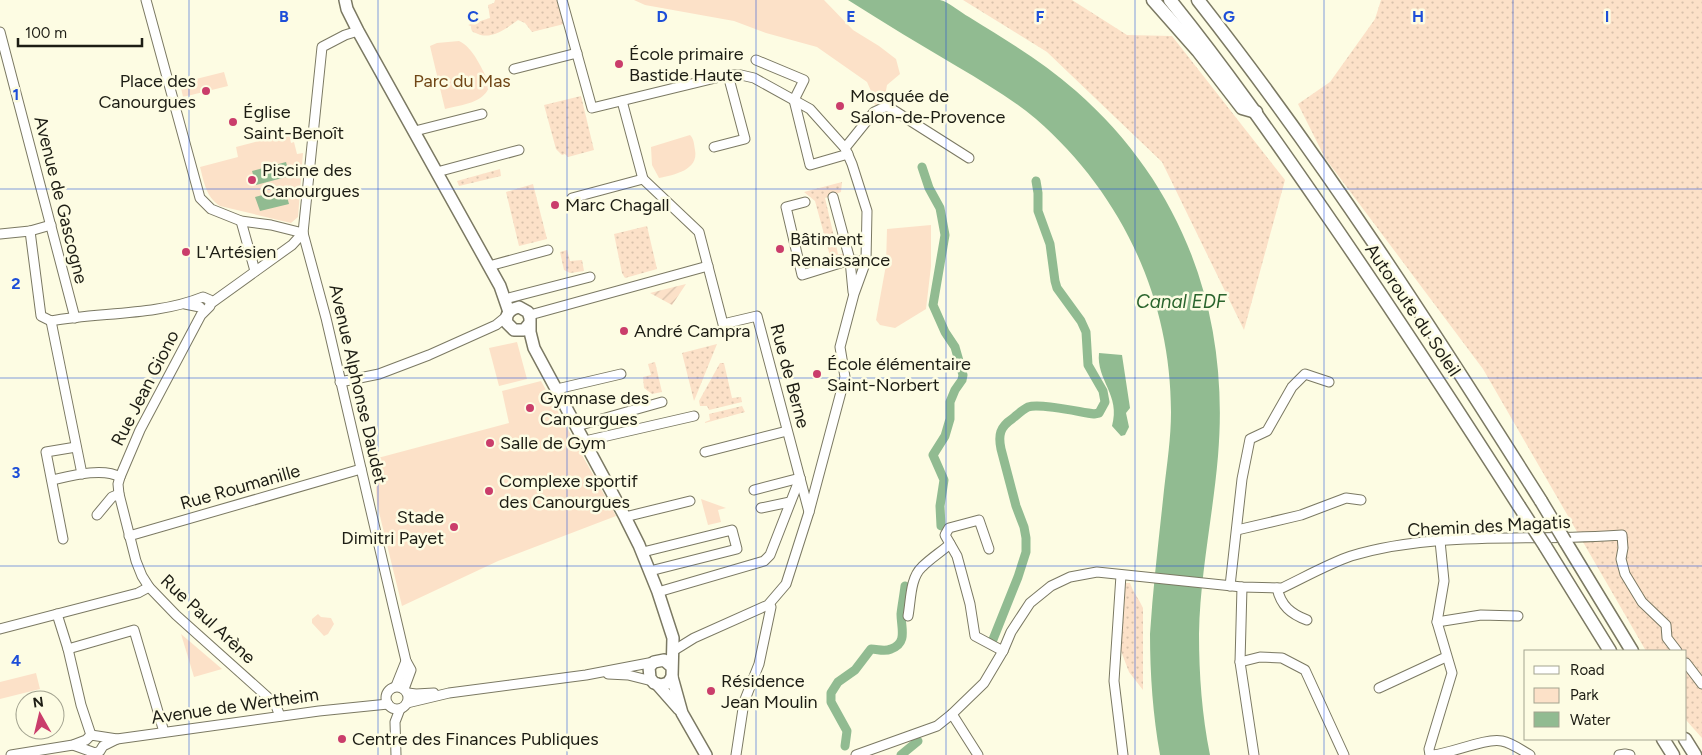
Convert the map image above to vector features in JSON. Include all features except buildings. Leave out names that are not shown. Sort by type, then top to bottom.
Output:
[{"type":"highway","points":[[1153,0],[1198,51],[1242,108],[1256,112]]},
{"type":"highway","name":"Autoroute du Soleil","points":[[1170,0],[1206,44],[1256,112],[1415,344],[1609,650]]},
{"type":"highway","name":"Autoroute du Soleil","points":[[1198,0],[1291,123],[1362,225],[1541,501],[1631,650]]},
{"type":"highway","points":[[1665,740],[1673,755]]},
{"type":"highway","points":[[1686,740],[1694,755]]},
{"type":"main road","points":[[345,0],[347,9],[557,389],[642,552],[658,592],[671,635],[673,651],[672,672],[664,684],[654,683]]},
{"type":"main road","points":[[352,0],[357,27]]},
{"type":"main road","points":[[500,286],[509,298],[518,319]]},
{"type":"main road","points":[[671,635],[665,648],[648,671],[654,683],[682,713],[706,755]]},
{"type":"main road","points":[[655,661],[667,662],[672,672],[682,713]]},
{"type":"street","points":[[146,0],[200,198],[211,209],[241,222],[271,225],[303,233]]},
{"type":"street","points":[[562,0],[592,108],[728,75],[754,78],[810,109],[846,151],[867,210],[866,261],[854,294],[840,347],[845,377],[842,391],[809,512],[786,584],[768,605],[694,638],[673,651]]},
{"type":"street","points":[[30,231],[41,316],[51,321],[184,304],[204,305],[292,245],[303,233],[322,46],[357,27]]},
{"type":"street","name":"Avenue de Gascogne","points":[[0,32],[75,318]]},
{"type":"street","points":[[514,70],[577,54]]},
{"type":"street","points":[[756,60],[804,80],[794,100],[810,165],[846,151],[874,112],[887,106],[969,158]]},
{"type":"street","points":[[714,147],[746,139],[728,75]]},
{"type":"street","points":[[340,382],[379,374],[496,326],[518,319],[708,266],[699,232],[643,179],[622,101]]},
{"type":"street","points":[[415,131],[482,114]]},
{"type":"street","points":[[437,172],[519,150]]},
{"type":"street","points":[[572,198],[643,179]]},
{"type":"street","points":[[833,197],[850,260],[854,294]]},
{"type":"street","points":[[805,202],[786,207],[802,275],[850,260],[866,261]]},
{"type":"street","points":[[241,222],[255,271]]},
{"type":"street","points":[[0,234],[30,231],[51,225]]},
{"type":"street","name":"Avenue Alphonse Daudet","points":[[303,233],[326,318],[406,661],[403,689]]},
{"type":"street","points":[[489,266],[548,250]]},
{"type":"street","name":"Rue de Berne","points":[[708,266],[723,324],[757,316],[809,512]]},
{"type":"street","points":[[509,298],[590,277]]},
{"type":"street","name":"Rue Jean Giono","points":[[120,477],[140,430],[204,305]]},
{"type":"street","points":[[51,321],[82,474]]},
{"type":"street","points":[[557,389],[621,374]]},
{"type":"street","points":[[1230,586],[1242,479],[1250,439],[1266,431],[1292,387],[1305,374],[1329,382]]},
{"type":"street","points":[[577,426],[662,402]]},
{"type":"street","points":[[585,441],[694,416]]},
{"type":"street","points":[[705,452],[787,431]]},
{"type":"street","points":[[64,539],[46,452],[76,446]]},
{"type":"street","points":[[754,490],[812,479],[821,465]]},
{"type":"street","name":"Rue Roumanille","points":[[128,536],[361,470]]},
{"type":"street","points":[[52,480],[82,474],[107,473],[120,477]]},
{"type":"street","name":"Rue Paul Arène","points":[[120,477],[118,484],[119,494],[128,536],[139,568],[149,587],[176,615],[272,701],[280,716]]},
{"type":"street","points":[[658,592],[764,561],[770,555],[790,502],[801,482]]},
{"type":"street","points":[[97,515],[112,498],[119,494]]},
{"type":"street","points":[[1237,530],[1301,515],[1346,498],[1361,500]]},
{"type":"street","points":[[625,517],[690,501]]},
{"type":"street","points":[[761,508],[790,502]]},
{"type":"street","points":[[989,549],[979,520],[949,528],[945,535],[957,556],[970,604],[975,636],[1003,651]]},
{"type":"street","points":[[642,552],[732,530],[737,548],[650,571]]},
{"type":"street","name":"Chemin des Magatis","points":[[1121,575],[1215,585],[1282,588],[1350,557],[1399,546],[1440,541],[1515,538],[1591,538],[1622,535],[1623,548],[1621,559],[1625,574],[1642,602],[1666,625],[1667,638],[1676,650]]},
{"type":"street","points":[[1440,541],[1444,581],[1437,622],[1451,669],[1451,678],[1429,749],[1431,755],[1446,754],[1494,741],[1504,741],[1530,755]]},
{"type":"street","points":[[908,616],[914,580],[921,567],[950,544]]},
{"type":"street","points":[[856,755],[937,726],[984,683],[1003,651],[1011,632],[1030,603],[1051,586],[1070,577],[1097,572],[1121,575],[1114,681],[1123,755]]},
{"type":"street","points":[[0,628],[138,593],[149,587]]},
{"type":"street","points":[[1242,587],[1240,662],[1254,755]]},
{"type":"street","points":[[1276,588],[1279,598],[1293,615],[1307,620]]},
{"type":"street","points":[[736,755],[744,702],[759,664],[772,607]]},
{"type":"street","points":[[57,614],[68,649],[91,740],[92,752],[100,751],[103,741],[91,740]]},
{"type":"street","points":[[1437,622],[1481,615],[1518,616]]},
{"type":"street","points":[[68,649],[134,630],[164,732]]},
{"type":"street","points":[[671,635],[694,638]]},
{"type":"street","points":[[1240,662],[1260,656],[1282,658],[1305,670],[1344,755]]},
{"type":"street","points":[[1379,688],[1446,657]]},
{"type":"street","points":[[388,702],[404,706],[449,693],[597,673],[655,661]]},
{"type":"street","points":[[1687,663],[1702,684]]},
{"type":"street","points":[[597,673],[628,675],[654,683]]},
{"type":"street","points":[[396,755],[395,722],[388,702],[389,690],[403,689],[423,694],[449,693]]},
{"type":"street","points":[[395,722],[404,706],[403,689]]},
{"type":"street","name":"Avenue de Wertheim","points":[[11,755],[73,745],[91,740],[117,739],[388,702]]},
{"type":"street","points":[[952,714],[978,755]]},
{"type":"street","name":"Avenue de Wertheim","points":[[100,751],[117,739]]},
{"type":"street","points":[[1618,755],[1630,755]]},
{"type":"green space","points":[[495,0],[558,0],[564,24],[532,32],[525,23],[518,20],[504,30],[493,34],[483,35],[471,30],[471,26],[468,25],[490,18],[488,5],[494,3]]},
{"type":"green space","points":[[634,0],[824,0],[853,30],[896,59],[900,74],[887,85],[884,102],[876,105],[873,103],[867,82],[817,47],[766,33],[734,21],[645,5]]},
{"type":"green space","points":[[963,0],[1072,0],[1127,35],[1172,36],[1285,180],[1244,330],[1162,162],[1047,52]]},
{"type":"green space","points":[[1381,0],[1702,0],[1702,738],[1687,721],[1687,650],[1645,650],[1483,369],[1325,158],[1298,104],[1330,82],[1375,19]]},
{"type":"green space","name":"Parc du Mas","points":[[459,41],[473,54],[490,84],[484,95],[478,99],[445,109],[430,46],[437,43]]},
{"type":"green space","points":[[224,72],[228,86],[183,97],[180,83]]},
{"type":"green space","points":[[581,96],[594,150],[568,157],[565,154],[562,155],[556,149],[544,105]]},
{"type":"green space","name":"Piscine des Canourgues","points":[[289,133],[291,143],[294,142],[297,154],[303,153],[298,217],[291,223],[220,206],[215,202],[206,189],[200,167],[238,157],[236,147]]},
{"type":"green space","points":[[690,135],[695,150],[693,162],[689,167],[678,173],[659,178],[652,165],[651,147]]},
{"type":"green space","points":[[500,169],[501,176],[459,186],[457,181]]},
{"type":"green space","points":[[842,182],[841,192],[825,198],[838,254],[846,254],[842,259],[828,262],[824,257],[830,256],[815,201],[804,192]]},
{"type":"green space","points":[[533,184],[547,239],[519,246],[506,192]]},
{"type":"green space","points":[[931,225],[931,266],[926,309],[895,328],[880,325],[876,320],[886,265],[887,229]]},
{"type":"green space","points":[[647,226],[657,269],[625,278],[622,273],[614,234]]},
{"type":"green space","points":[[567,250],[570,261],[582,260],[584,271],[570,273],[564,270],[560,252]]},
{"type":"green space","points":[[686,284],[672,305],[650,293]]},
{"type":"green space","points":[[517,342],[527,379],[499,386],[489,348]]},
{"type":"green space","points":[[717,344],[694,401],[682,353]]},
{"type":"green space","points":[[655,362],[662,392],[652,394],[644,388],[643,377],[651,375],[648,364]]},
{"type":"green space","points":[[720,363],[724,363],[732,398],[741,397],[742,402],[709,410],[707,406],[700,406],[699,401]]},
{"type":"green space","name":"Complexe sportif des Canourgues","points":[[541,381],[616,516],[498,561],[402,606],[377,504],[374,459],[509,423],[502,391]]},
{"type":"green space","points":[[742,406],[745,412],[705,423],[710,420],[709,414]]},
{"type":"green space","points":[[701,499],[726,508],[718,510],[721,522],[708,525]]},
{"type":"green space","points":[[1130,583],[1143,608],[1143,690],[1129,672],[1121,651],[1123,585]]},
{"type":"green space","points":[[318,614],[321,617],[331,618],[334,624],[328,634],[324,636],[312,623],[312,619]]},
{"type":"green space","points":[[181,634],[222,669],[194,677]]},
{"type":"green space","points":[[36,673],[40,689],[15,690],[15,695],[0,699],[0,682]]},
{"type":"water","name":"Canal EDF","points":[[848,0],[940,0],[1010,43],[1063,80],[1114,128],[1145,168],[1172,211],[1192,256],[1207,304],[1216,353],[1220,404],[1216,478],[1202,590],[1199,634],[1202,695],[1210,755],[1160,755],[1152,695],[1150,634],[1170,441],[1169,370],[1162,329],[1151,289],[1135,251],[1116,214],[1093,180],[1066,148],[1036,119],[988,85]]},
{"type":"water","points":[[286,162],[290,176],[256,185],[252,171]]},
{"type":"water","points":[[285,189],[289,204],[260,211],[255,197]]},
{"type":"water","points":[[1099,353],[1122,355],[1130,408],[1126,413],[1129,427],[1125,435],[1121,436],[1112,426],[1113,405],[1101,371]]},
{"type":"waterway","points":[[922,167],[929,188],[940,208],[945,235],[933,305],[945,332],[955,347],[963,375],[950,402],[950,419],[945,436],[933,455],[944,480],[940,506],[941,526]]},
{"type":"waterway","points":[[992,642],[1026,552],[1024,527],[1016,506],[1001,449],[1000,435],[1002,428],[1028,407],[1050,407],[1094,414],[1099,413],[1105,402],[1103,391],[1088,365],[1086,332],[1081,321],[1057,288],[1050,244],[1038,211],[1036,181]]},
{"type":"waterway","points":[[845,746],[847,731],[831,702],[831,693],[838,682],[855,670],[871,649],[888,650],[900,643],[902,639],[901,614],[905,586]]},
{"type":"waterway","points":[[901,755],[918,741]]},
{"type":"place","name":"École primaire Bastide Haute","points":[[619,64]]},
{"type":"place","name":"Place des Canourgues","points":[[206,91]]},
{"type":"place","name":"Mosquée de Salon-de-Provence","points":[[840,106]]},
{"type":"place","name":"Église Saint-Benoît","points":[[233,122]]},
{"type":"place","name":"Piscine des Canourgues","points":[[252,180]]},
{"type":"place","name":"Marc Chagall","points":[[555,205]]},
{"type":"place","name":"Bâtiment Renaissance","points":[[780,249]]},
{"type":"place","name":"L'Artésien","points":[[186,252]]},
{"type":"place","name":"André Campra","points":[[624,331]]},
{"type":"place","name":"École élémentaire Saint-Norbert","points":[[817,374]]},
{"type":"place","name":"Gymnase des Canourgues","points":[[530,408]]},
{"type":"place","name":"Salle de Gym","points":[[490,443]]},
{"type":"place","name":"Complexe sportif des Canourgues","points":[[489,491]]},
{"type":"place","name":"Stade Dimitri Payet","points":[[454,527]]},
{"type":"place","name":"Résidence Jean Moulin","points":[[711,691]]},
{"type":"place","name":"Centre des Finances Publiques","points":[[342,739]]}]
